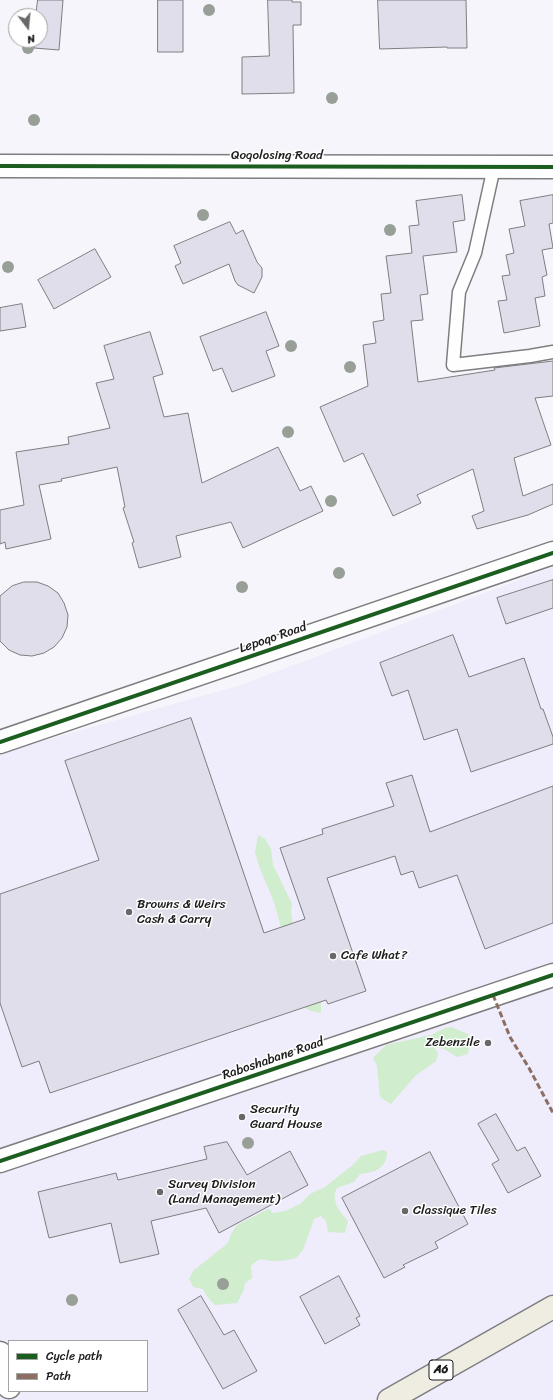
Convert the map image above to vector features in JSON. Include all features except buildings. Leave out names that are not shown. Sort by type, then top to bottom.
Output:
[{"type":"main road","name":"A6","points":[[390,1400],[553,1307]]},
{"type":"street","name":"Qoqolosing Road","points":[[0,166],[553,167]]},
{"type":"street","name":"Lepoqo Road","points":[[0,742],[553,553]]},
{"type":"street","name":"Raboshabane Road","points":[[0,1161],[553,975]]},
{"type":"street","points":[[0,1353],[8,1383]]},
{"type":"lane","points":[[494,167],[475,253],[459,292],[453,364],[530,356],[553,352]]},
{"type":"shaded area","points":[[553,567],[553,1400],[0,1400],[0,753],[241,685]]},
{"type":"green space","points":[[258,835],[265,839],[271,849],[273,865],[292,904],[291,913],[294,930],[321,1002],[321,1013],[311,1011],[303,1007],[274,902],[259,866],[255,852]]},
{"type":"green space","points":[[451,1027],[468,1034],[470,1042],[468,1054],[457,1057],[444,1049],[434,1047],[438,1054],[436,1061],[415,1076],[391,1104],[380,1097],[377,1066],[373,1058],[386,1045],[431,1035],[445,1028]]},
{"type":"green space","points":[[383,1150],[387,1152],[386,1158],[385,1162],[379,1169],[360,1174],[354,1182],[337,1188],[335,1192],[335,1201],[337,1206],[348,1221],[345,1233],[328,1232],[326,1221],[321,1216],[314,1219],[303,1250],[296,1258],[282,1261],[258,1260],[251,1266],[252,1278],[245,1283],[244,1290],[237,1303],[215,1305],[208,1298],[203,1289],[193,1287],[189,1279],[193,1271],[228,1243],[231,1234],[237,1225],[268,1209],[271,1210],[272,1213],[285,1211],[300,1204],[310,1194],[325,1187],[354,1164],[361,1156]]},
{"type":"marked path","points":[[493,995],[510,1037],[529,1068],[553,1113]]},
{"type":"cycle path","points":[[0,166],[553,167]]},
{"type":"cycle path","points":[[0,742],[553,553]]},
{"type":"cycle path","points":[[0,1161],[553,975]]},
{"type":"place","name":"Browns & Weirs Cash & Carry","points":[[129,912]]},
{"type":"place","name":"Cafe What?","points":[[333,956]]},
{"type":"place","name":"Zebenzile","points":[[488,1043]]},
{"type":"place","name":"Security Guard House","points":[[242,1117]]},
{"type":"place","name":"Survey Division (Land Management)","points":[[160,1192]]},
{"type":"place","name":"Classique Tiles","points":[[405,1211]]}]
